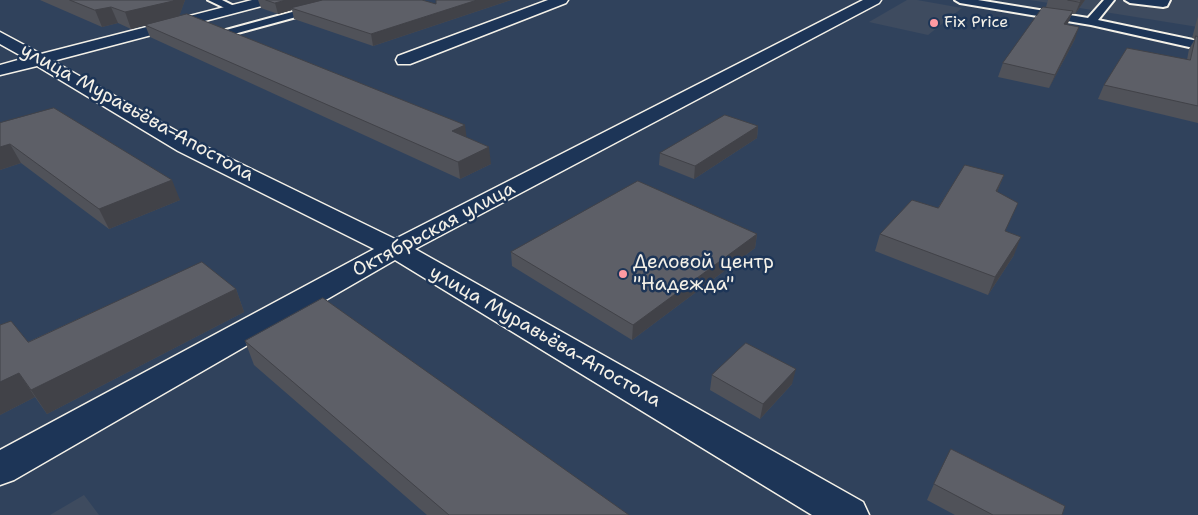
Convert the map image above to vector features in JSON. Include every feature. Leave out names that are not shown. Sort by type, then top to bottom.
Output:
[{"type":"street","points":[[0,70],[268,0]]},
{"type":"street","points":[[404,60],[561,0]]},
{"type":"street","name":"Октябрьская улица","points":[[0,469],[395,249],[874,0]]},
{"type":"street","name":"улица Муравьёва-Апостола","points":[[0,37],[186,146],[395,249],[848,515]]},
{"type":"lane","points":[[213,0],[236,9]]},
{"type":"lane","points":[[230,32],[347,0]]},
{"type":"lane","points":[[960,0],[1091,22],[1198,44]]},
{"type":"lane","points":[[1091,22],[1109,0]]},
{"type":"lane","points":[[1130,0],[1163,4],[1164,0]]},
{"type":"shaded area","points":[[907,0],[962,8],[928,35],[869,22]]},
{"type":"shaded area","points":[[1030,0],[1198,0],[1198,27]]},
{"type":"shaded area","points":[[84,495],[99,515],[50,515]]},
{"type":"building","points":[[70,0],[174,0],[125,12],[111,7],[95,10]]},
{"type":"building","points":[[266,0],[286,0],[275,3]]},
{"type":"building","points":[[323,0],[422,0],[436,4],[436,0],[477,0],[371,34],[291,8]]},
{"type":"building","points":[[1043,7],[1073,11],[1064,24],[1079,27],[1055,75],[1003,63]]},
{"type":"building","points":[[187,14],[465,125],[452,131],[489,147],[458,162],[145,25]]},
{"type":"building","points":[[1196,36],[1198,37],[1198,106],[1104,85],[1127,48],[1190,60]]},
{"type":"building","points":[[54,108],[172,180],[99,209],[10,144],[0,147],[0,123]]},
{"type":"building","points":[[725,115],[758,126],[695,166],[660,153]]},
{"type":"building","points":[[965,165],[1004,175],[996,191],[1018,203],[1005,231],[1021,237],[995,277],[880,234],[912,200],[938,208]]},
{"type":"building","name":"Деловой центр \"Надежда\"","points":[[638,181],[757,234],[633,325],[511,252]]},
{"type":"building","points":[[202,262],[236,289],[31,390],[19,373],[0,382],[0,325],[11,321],[28,342]]},
{"type":"building","points":[[323,298],[629,515],[449,515],[245,341]]},
{"type":"building","points":[[746,343],[796,369],[763,404],[712,375]]},
{"type":"building","points":[[951,449],[1065,506],[1062,515],[993,515],[934,484]]},
{"type":"place","name":"Fix Price","points":[[934,23]]},
{"type":"place","name":"Деловой центр \"Надежда\"","points":[[623,274]]}]
